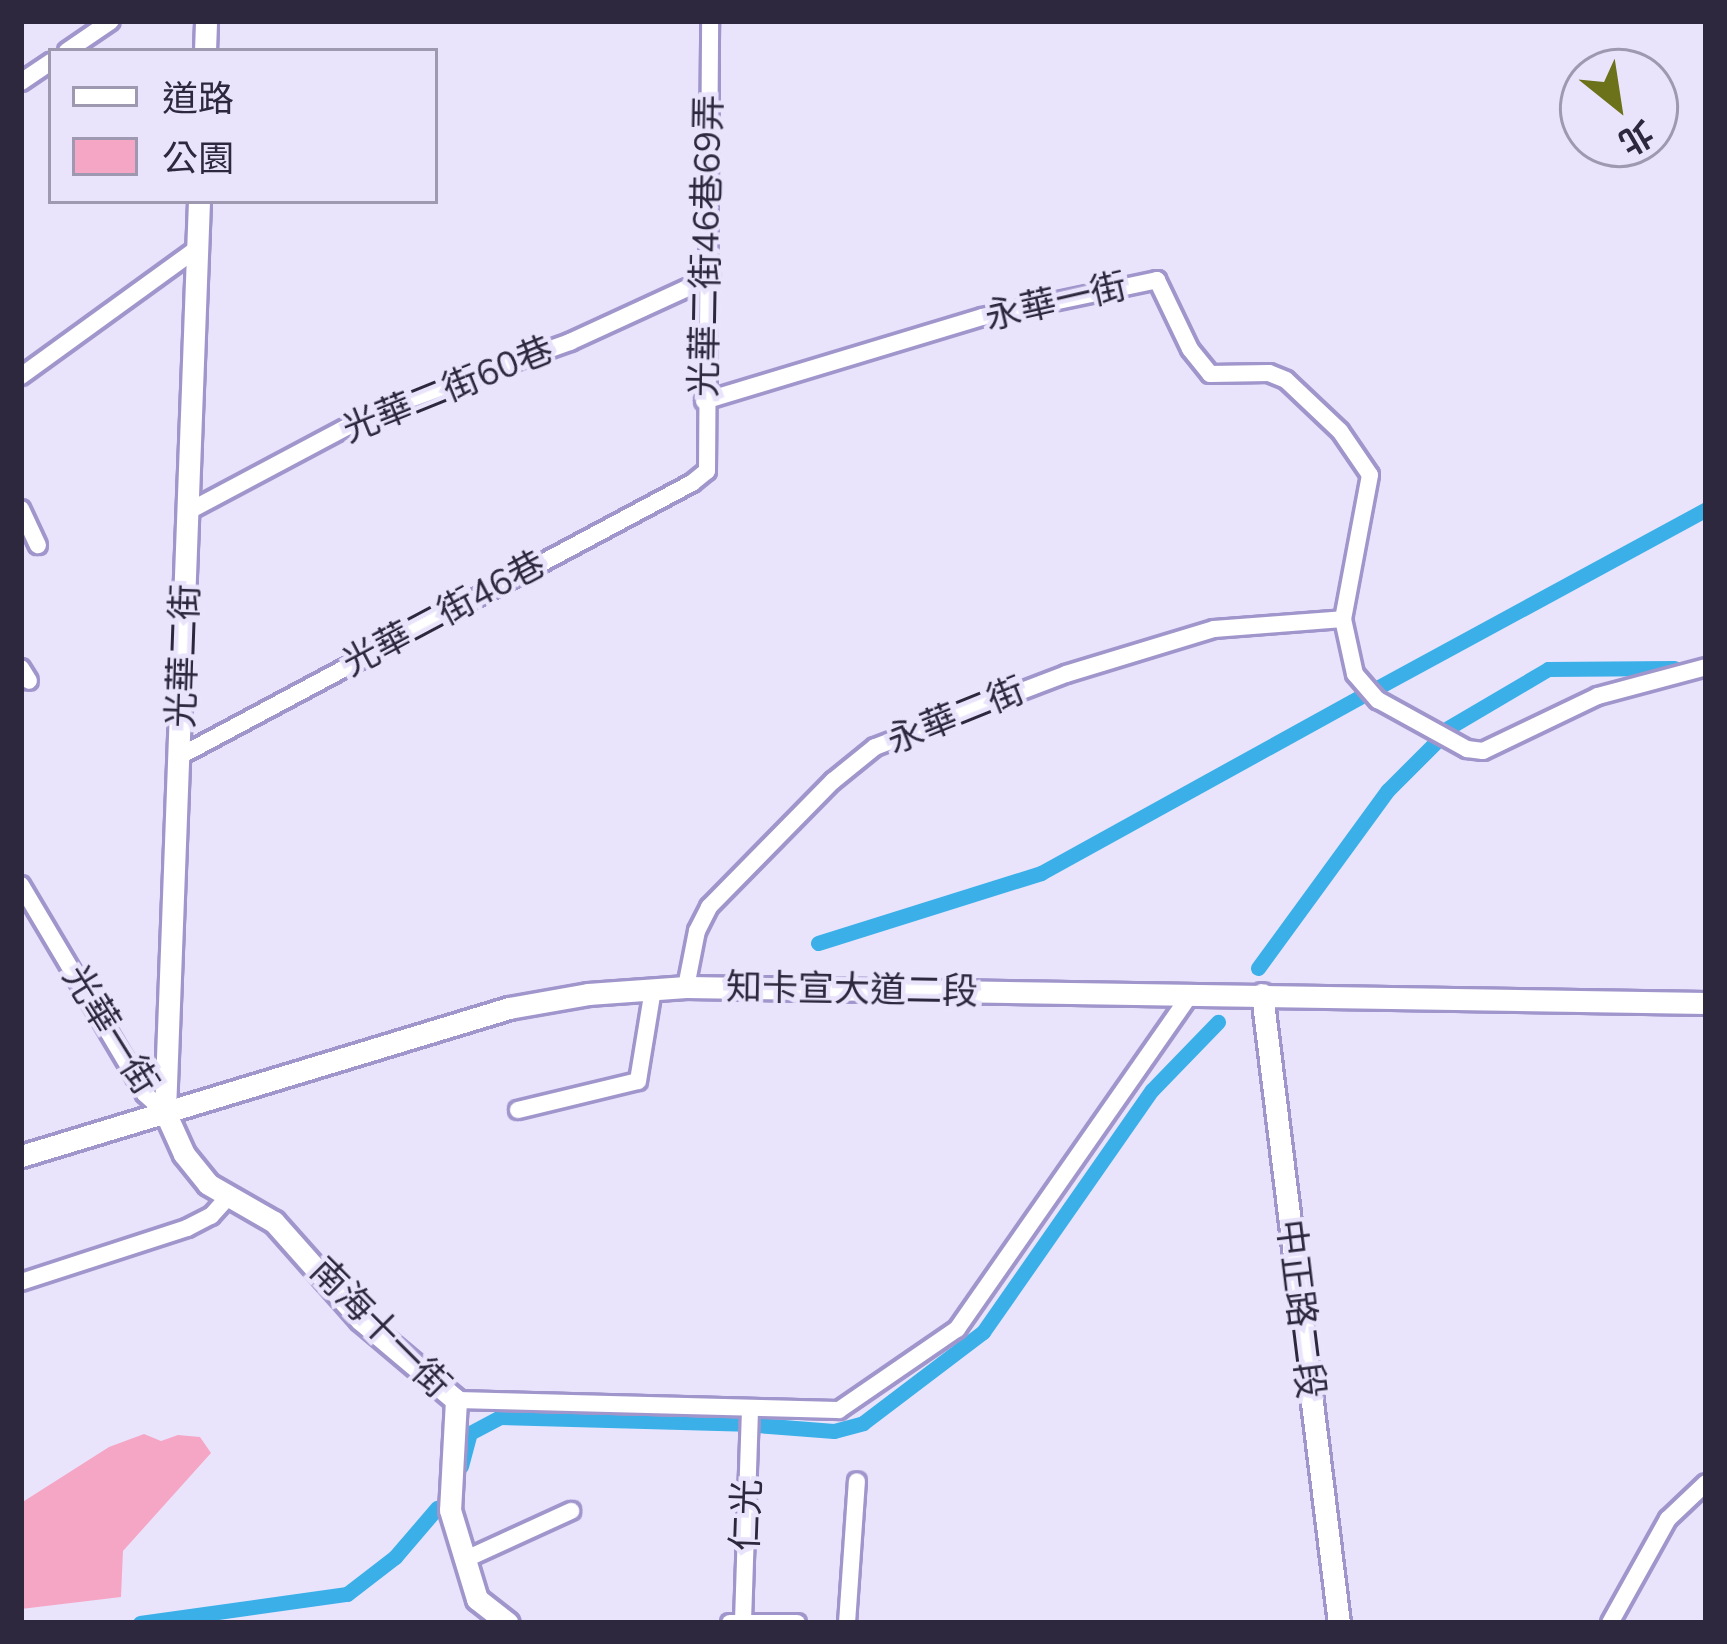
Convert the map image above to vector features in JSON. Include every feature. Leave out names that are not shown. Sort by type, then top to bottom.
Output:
[{"type":"street","points":[[71,48],[111,21]]},
{"type":"street","name":"光華二街46巷69弄","points":[[707,471],[710,21]]},
{"type":"street","points":[[21,82],[48,64]]},
{"type":"street","name":"光華二街","points":[[165,1112],[200,204]]},
{"type":"street","points":[[21,376],[198,248]]},
{"type":"street","name":"光華二街60巷","points":[[189,512],[379,410],[571,342],[711,277]]},
{"type":"street","name":"永華一街","points":[[704,401],[982,317],[1157,280],[1190,349],[1210,374],[1269,373],[1286,380],[1340,431],[1370,475],[1343,619],[1361,686],[1475,751],[1491,749],[1598,697],[1706,667]]},
{"type":"street","name":"光華二街46巷","points":[[180,756],[692,484],[707,471]]},
{"type":"street","points":[[21,509],[38,545]]},
{"type":"street","name":"永華二街","points":[[686,987],[697,931],[709,907],[833,781],[889,740],[1066,674],[1214,629],[1343,619]]},
{"type":"street","name":"光華一街","points":[[21,885],[145,1094],[165,1112]]},
{"type":"street","points":[[518,1110],[638,1082],[653,989]]},
{"type":"street","name":"知卡宣大道二段","points":[[21,1156],[509,1008],[653,989],[1706,1003]]},
{"type":"street","points":[[456,1400],[839,1409],[957,1329],[1191,994]]},
{"type":"street","name":"中正路二段","points":[[1262,994],[1340,1623]]},
{"type":"street","name":"南海十一街","points":[[165,1112],[184,1154],[208,1184],[274,1222],[360,1318],[456,1400],[448,1481],[477,1600]]},
{"type":"street","points":[[21,1282],[188,1228],[211,1216],[229,1196]]},
{"type":"street","name":"仁光","points":[[750,1408],[737,1622],[797,1623]]},
{"type":"street","points":[[847,1623],[857,1481]]},
{"type":"street","points":[[1610,1623],[1668,1519],[1706,1483]]},
{"type":"street","points":[[464,1560],[572,1511]]},
{"type":"street","points":[[477,1600],[480,1623]]},
{"type":"street","points":[[477,1600],[508,1623]]},
{"type":"green space","points":[[144,1434],[161,1441],[178,1435],[200,1437],[211,1453],[123,1551],[121,1597],[21,1609],[21,1503],[109,1447]]},
{"type":"waterway","points":[[1375,689],[1706,509]]},
{"type":"waterway","points":[[1448,728],[1548,669],[1674,668]]},
{"type":"waterway","points":[[818,943],[1041,873],[1360,697]]},
{"type":"waterway","points":[[1258,968],[1388,790],[1437,741]]},
{"type":"waterway","points":[[757,1425],[834,1431],[863,1423],[983,1332],[1152,1090],[1218,1022]]},
{"type":"waterway","points":[[461,1466],[470,1433],[500,1417],[745,1424]]},
{"type":"waterway","points":[[140,1623],[347,1594],[395,1557],[437,1508]]}]
